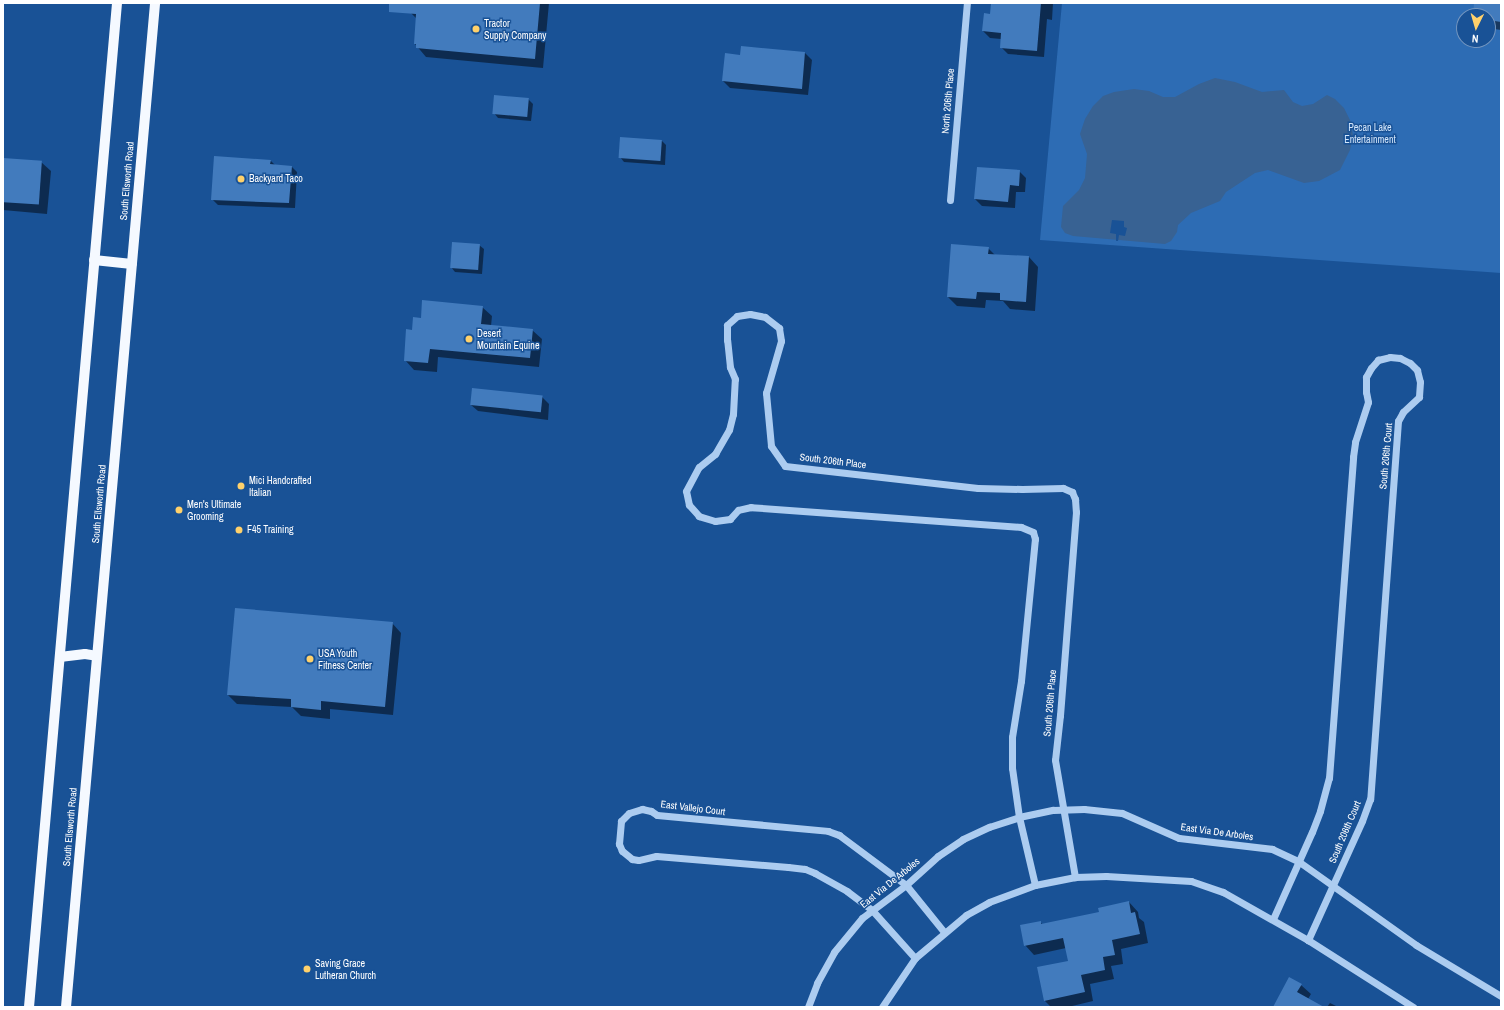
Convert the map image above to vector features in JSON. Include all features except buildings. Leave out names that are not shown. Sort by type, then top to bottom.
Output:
[{"type":"main road","points":[[29,1007],[117,3]]},
{"type":"main road","name":"South Ellsworth Road","points":[[66,1007],[155,3]]},
{"type":"main road","points":[[94,260],[132,264]]},
{"type":"main road","points":[[60,657],[85,654],[97,656]]},
{"type":"street","name":"North 206th Place","points":[[950,200],[967,3]]},
{"type":"street","name":"South 206th Place","points":[[1019,817],[1012,768],[1012,737],[1021,681],[1035,539],[1032,532],[1022,527],[751,507],[738,510],[730,519],[716,521],[698,516],[689,504],[686,490],[699,467],[715,454],[729,430],[733,414],[735,379],[730,367],[726,340],[727,325],[737,316],[750,314],[765,317],[779,328],[781,341],[766,393],[771,446],[785,466],[978,488],[1063,488],[1072,492],[1076,499],[1076,512],[1055,760],[1063,810]]},
{"type":"street","name":"South 206th Court","points":[[1272,919],[1320,811],[1329,778],[1352,457],[1355,442],[1368,402],[1366,377],[1378,360],[1390,357],[1400,358],[1410,363],[1417,370],[1420,382],[1420,396],[1403,412],[1398,421],[1372,788],[1370,799],[1362,821],[1308,940]]},
{"type":"street","name":"East Vallejo Court","points":[[915,958],[872,910],[847,891],[815,873],[805,869],[656,856],[638,860],[632,859],[622,851],[619,844],[621,821],[629,813],[642,809],[651,811],[657,815],[828,831],[839,835],[906,885],[944,932]]},
{"type":"street","name":"East Via De Arboles","points":[[808,1007],[817,983],[834,952],[862,918],[906,885],[938,856],[963,839],[989,827],[1019,817],[1063,810],[1084,809],[1122,813],[1179,838],[1272,849],[1298,861],[1416,945],[1501,996]]},
{"type":"street","points":[[1063,810],[1075,877]]},
{"type":"street","points":[[1019,817],[1035,885]]},
{"type":"street","points":[[882,1007],[915,958],[966,915],[989,902],[1035,885],[1075,877],[1145,877],[1191,881],[1223,892],[1308,940],[1413,1007]]},
{"type":"green space","name":"Pecan Lake Entertainment","points":[[1062,3],[1501,3],[1501,273],[1040,240]]},
{"type":"shaded area","points":[[1215,78],[1235,82],[1262,92],[1284,90],[1293,102],[1302,106],[1313,104],[1327,95],[1335,99],[1344,108],[1351,122],[1353,136],[1350,150],[1340,170],[1319,181],[1304,183],[1268,170],[1255,173],[1226,192],[1220,201],[1191,213],[1178,225],[1177,232],[1171,241],[1165,244],[1073,236],[1065,233],[1061,227],[1063,206],[1079,190],[1085,178],[1087,154],[1080,134],[1085,119],[1093,106],[1103,96],[1114,92],[1134,89],[1149,91],[1163,97],[1175,97],[1199,84]]},
{"type":"pier","points":[[1112,220],[1124,221],[1124,227],[1127,228],[1125,236],[1119,235],[1118,241],[1116,241],[1116,234],[1110,233]]},
{"type":"place","name":"Tractor Supply Company","points":[[476,29]]},
{"type":"place","name":"Backyard Taco","points":[[241,179]]},
{"type":"place","name":"Desert Mountain Equine","points":[[469,339]]},
{"type":"place","name":"Mici Handcrafted Italian","points":[[241,486]]},
{"type":"place","name":"Men's Ultimate Grooming","points":[[179,510]]},
{"type":"place","name":"F45 Training","points":[[239,530]]},
{"type":"place","name":"USA Youth Fitness Center","points":[[310,659]]},
{"type":"place","name":"Saving Grace Lutheran Church","points":[[307,969]]}]
